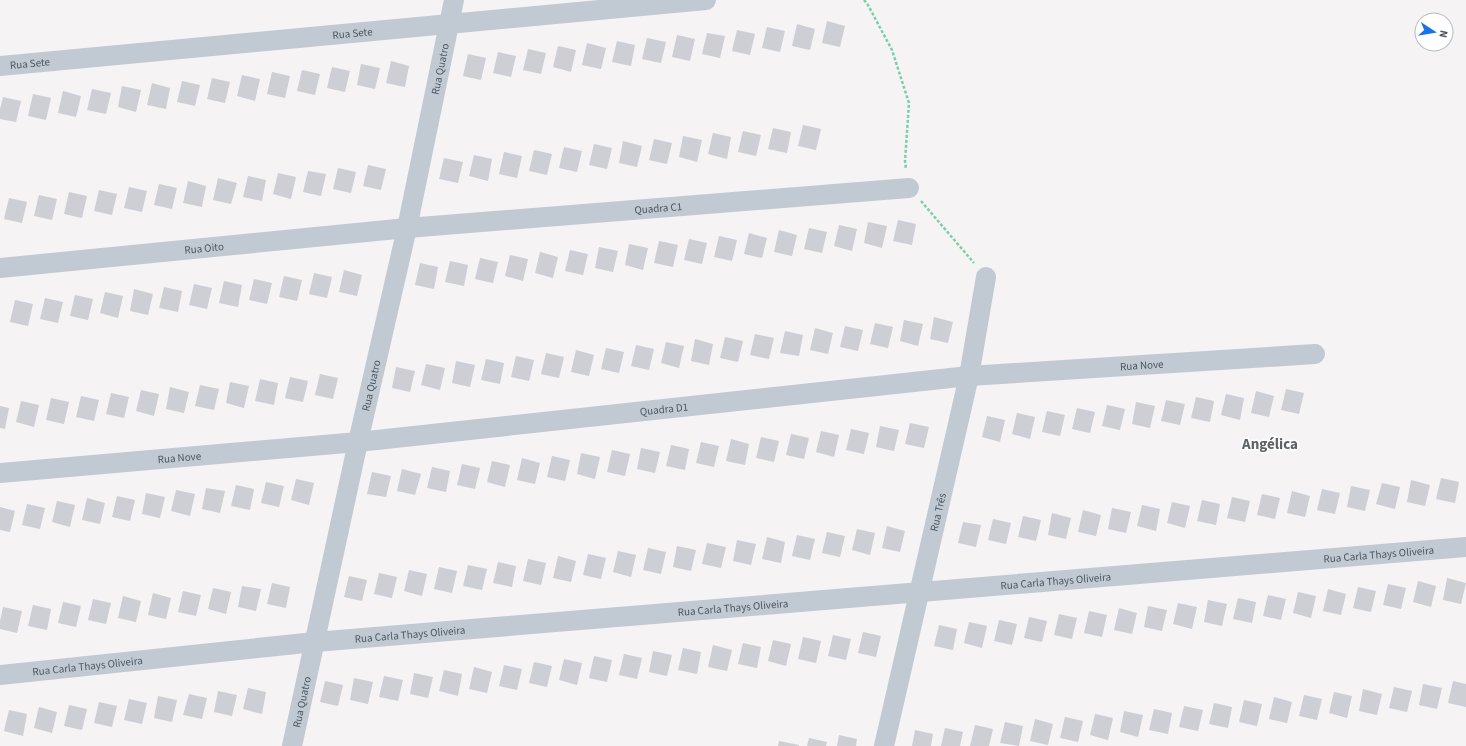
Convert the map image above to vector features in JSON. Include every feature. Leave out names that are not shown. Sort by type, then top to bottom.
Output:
[{"type":"street","points":[[449,24],[454,0]]},
{"type":"street","name":"Rua Sete","points":[[0,66],[706,0]]},
{"type":"street","name":"Rua Quatro","points":[[292,746],[358,442],[407,228],[449,24]]},
{"type":"street","name":"Quadra C1","points":[[407,228],[909,188]]},
{"type":"street","name":"Rua Oito","points":[[0,268],[407,228]]},
{"type":"street","name":"Rua Três","points":[[884,746],[969,376],[986,277]]},
{"type":"street","name":"Rua Nove","points":[[969,376],[1315,354]]},
{"type":"street","name":"Quadra D1","points":[[358,442],[969,376]]},
{"type":"street","name":"Rua Nove","points":[[0,473],[358,442]]},
{"type":"street","name":"Rua Carla Thays Oliveira","points":[[0,675],[315,642],[1466,547]]},
{"type":"path","points":[[864,0],[892,50],[908,103],[905,161],[909,188],[986,277]]},
{"type":"building","points":[[827,21],[845,26],[840,47],[822,43]]},
{"type":"building","points":[[797,24],[815,29],[810,50],[792,46]]},
{"type":"building","points":[[767,27],[785,31],[780,52],[762,48]]},
{"type":"building","points":[[737,30],[755,34],[750,55],[732,51]]},
{"type":"building","points":[[707,33],[725,36],[720,58],[702,54]]},
{"type":"building","points":[[677,35],[695,39],[690,61],[672,57]]},
{"type":"building","points":[[647,38],[666,42],[661,63],[642,59]]},
{"type":"building","points":[[617,41],[635,45],[631,66],[612,62]]},
{"type":"building","points":[[587,43],[606,48],[601,69],[582,65]]},
{"type":"building","points":[[558,46],[576,50],[571,72],[553,67]]},
{"type":"building","points":[[528,49],[546,53],[541,74],[523,70]]},
{"type":"building","points":[[498,52],[516,56],[511,77],[493,73]]},
{"type":"building","points":[[468,54],[486,58],[481,80],[463,76]]},
{"type":"building","points":[[391,61],[409,66],[405,87],[386,83]]},
{"type":"building","points":[[361,64],[380,68],[375,89],[357,85]]},
{"type":"building","points":[[332,67],[350,71],[345,92],[327,88]]},
{"type":"building","points":[[302,70],[320,74],[315,95],[297,91]]},
{"type":"building","points":[[272,72],[290,76],[285,98],[267,94]]},
{"type":"building","points":[[242,75],[260,79],[255,101],[237,96]]},
{"type":"building","points":[[212,78],[230,82],[225,103],[207,99]]},
{"type":"building","points":[[182,81],[200,85],[195,106],[177,102]]},
{"type":"building","points":[[152,83],[170,88],[166,109],[147,105]]},
{"type":"building","points":[[122,86],[141,90],[136,112],[118,107]]},
{"type":"building","points":[[92,89],[111,93],[106,114],[87,110]]},
{"type":"building","points":[[63,91],[81,96],[76,117],[58,113]]},
{"type":"building","points":[[33,94],[51,98],[46,120],[28,116]]},
{"type":"building","points":[[3,97],[21,101],[16,122],[0,119],[0,109]]},
{"type":"building","points":[[803,125],[821,129],[816,150],[798,146]]},
{"type":"building","points":[[773,128],[791,132],[787,153],[768,149]]},
{"type":"building","points":[[743,131],[761,135],[756,156],[738,152]]},
{"type":"building","points":[[713,133],[731,137],[727,159],[708,154]]},
{"type":"building","points":[[683,136],[702,140],[697,162],[679,157]]},
{"type":"building","points":[[654,139],[672,143],[667,164],[649,160]]},
{"type":"building","points":[[623,141],[642,146],[637,167],[619,163]]},
{"type":"building","points":[[594,144],[612,148],[607,169],[589,165]]},
{"type":"building","points":[[564,147],[582,151],[577,172],[559,168]]},
{"type":"building","points":[[534,150],[552,154],[547,175],[529,171]]},
{"type":"building","points":[[504,152],[522,156],[517,178],[499,174]]},
{"type":"building","points":[[474,155],[492,159],[488,181],[469,176]]},
{"type":"building","points":[[444,158],[463,162],[458,183],[439,179]]},
{"type":"building","points":[[368,165],[386,169],[381,190],[363,186]]},
{"type":"building","points":[[338,168],[356,172],[351,193],[333,189]]},
{"type":"building","points":[[308,171],[326,174],[321,196],[303,192]]},
{"type":"building","points":[[278,173],[296,177],[291,199],[273,194]]},
{"type":"building","points":[[248,176],[266,180],[262,201],[243,197]]},
{"type":"building","points":[[218,178],[237,183],[231,204],[213,200]]},
{"type":"building","points":[[188,181],[206,186],[202,207],[183,203]]},
{"type":"building","points":[[159,184],[177,188],[172,209],[154,205]]},
{"type":"building","points":[[129,187],[147,191],[142,212],[124,208]]},
{"type":"building","points":[[99,190],[117,194],[112,215],[94,211]]},
{"type":"building","points":[[69,192],[87,196],[82,218],[64,214]]},
{"type":"building","points":[[39,195],[57,199],[52,220],[34,216]]},
{"type":"building","points":[[9,198],[27,202],[22,223],[4,219]]},
{"type":"building","points":[[898,220],[916,224],[912,245],[893,241]]},
{"type":"building","points":[[868,222],[887,226],[882,248],[864,243]]},
{"type":"building","points":[[839,225],[857,229],[852,251],[834,246]]},
{"type":"building","points":[[809,228],[827,232],[822,253],[804,249]]},
{"type":"building","points":[[779,230],[797,235],[792,256],[774,252]]},
{"type":"building","points":[[749,233],[767,238],[762,258],[744,254]]},
{"type":"building","points":[[719,236],[737,240],[732,261],[714,257]]},
{"type":"building","points":[[689,239],[707,243],[702,264],[684,260]]},
{"type":"building","points":[[659,241],[678,245],[673,267],[654,263]]},
{"type":"building","points":[[629,244],[648,248],[643,270],[625,265]]},
{"type":"building","points":[[599,247],[618,251],[613,272],[595,268]]},
{"type":"building","points":[[570,250],[588,254],[583,275],[565,271]]},
{"type":"building","points":[[540,252],[558,257],[553,278],[535,273]]},
{"type":"building","points":[[510,255],[528,259],[523,281],[505,276]]},
{"type":"building","points":[[480,258],[498,262],[493,283],[475,279]]},
{"type":"building","points":[[450,261],[468,265],[464,286],[445,282]]},
{"type":"building","points":[[420,263],[438,267],[434,289],[415,285]]},
{"type":"building","points":[[344,270],[362,275],[357,296],[339,292]]},
{"type":"building","points":[[314,273],[332,277],[327,298],[309,294]]},
{"type":"building","points":[[284,276],[302,280],[297,301],[279,297]]},
{"type":"building","points":[[254,279],[272,283],[267,304],[249,300]]},
{"type":"building","points":[[224,281],[242,285],[238,307],[219,303]]},
{"type":"building","points":[[194,284],[212,288],[207,309],[189,305]]},
{"type":"building","points":[[164,287],[182,291],[178,312],[159,308]]},
{"type":"building","points":[[134,289],[153,294],[148,315],[130,311]]},
{"type":"building","points":[[105,292],[123,296],[118,318],[100,313]]},
{"type":"building","points":[[75,295],[93,299],[88,320],[70,316]]},
{"type":"building","points":[[45,298],[63,302],[58,323],[40,319]]},
{"type":"building","points":[[15,300],[33,304],[28,326],[10,322]]},
{"type":"building","points":[[934,317],[953,322],[948,343],[930,339]]},
{"type":"building","points":[[904,320],[923,324],[918,346],[900,341]]},
{"type":"building","points":[[875,323],[893,327],[888,348],[870,344]]},
{"type":"building","points":[[845,326],[863,330],[858,351],[840,347]]},
{"type":"building","points":[[815,328],[833,333],[828,354],[810,350]]},
{"type":"building","points":[[785,331],[803,335],[799,356],[780,353]]},
{"type":"building","points":[[755,334],[774,338],[769,359],[750,355]]},
{"type":"building","points":[[725,337],[743,341],[738,362],[720,358]]},
{"type":"building","points":[[695,339],[713,344],[709,365],[691,361]]},
{"type":"building","points":[[666,342],[684,346],[679,368],[661,363]]},
{"type":"building","points":[[636,345],[654,349],[649,370],[631,366]]},
{"type":"building","points":[[606,348],[624,352],[619,373],[601,369]]},
{"type":"building","points":[[576,350],[594,355],[589,376],[571,372]]},
{"type":"building","points":[[546,353],[564,357],[559,378],[541,374]]},
{"type":"building","points":[[516,356],[534,360],[529,381],[511,377]]},
{"type":"building","points":[[486,359],[504,363],[500,384],[481,380]]},
{"type":"building","points":[[456,361],[475,365],[470,387],[452,383]]},
{"type":"building","points":[[426,364],[445,368],[440,390],[421,385]]},
{"type":"building","points":[[396,367],[415,371],[410,392],[392,388]]},
{"type":"building","points":[[320,374],[338,378],[333,399],[315,395]]},
{"type":"building","points":[[290,377],[308,381],[303,402],[285,398]]},
{"type":"building","points":[[260,379],[278,383],[274,405],[255,401]]},
{"type":"building","points":[[230,382],[249,386],[244,408],[226,403]]},
{"type":"building","points":[[200,385],[219,389],[214,410],[195,406]]},
{"type":"building","points":[[170,387],[189,392],[184,413],[166,409]]},
{"type":"building","points":[[1286,389],[1304,393],[1299,414],[1281,410]]},
{"type":"building","points":[[141,390],[159,394],[154,416],[136,411]]},
{"type":"building","points":[[1256,391],[1274,396],[1269,417],[1251,413]]},
{"type":"building","points":[[111,393],[129,397],[124,418],[106,414]]},
{"type":"building","points":[[1226,394],[1244,398],[1240,420],[1221,415]]},
{"type":"building","points":[[81,396],[99,400],[94,421],[76,417]]},
{"type":"building","points":[[1196,397],[1214,401],[1210,422],[1191,418]]},
{"type":"building","points":[[51,398],[69,402],[64,424],[46,420]]},
{"type":"building","points":[[1166,400],[1185,404],[1180,425],[1161,421]]},
{"type":"building","points":[[21,401],[39,405],[34,427],[16,422]]},
{"type":"building","points":[[1136,402],[1155,406],[1150,428],[1132,424]]},
{"type":"building","points":[[1107,405],[1125,409],[1120,430],[1102,426]]},
{"type":"building","points":[[0,406],[9,408],[5,429],[0,428]]},
{"type":"building","points":[[1077,408],[1095,412],[1090,433],[1072,429]]},
{"type":"building","points":[[1047,411],[1065,415],[1060,436],[1042,432]]},
{"type":"building","points":[[1017,413],[1035,417],[1030,439],[1012,434]]},
{"type":"building","points":[[987,416],[1005,420],[1000,442],[982,437]]},
{"type":"building","points":[[910,423],[929,427],[924,448],[905,444]]},
{"type":"building","points":[[880,426],[899,430],[894,451],[876,447]]},
{"type":"building","points":[[851,429],[869,433],[864,454],[846,450]]},
{"type":"building","points":[[821,431],[839,435],[834,457],[816,452]]},
{"type":"building","points":[[791,434],[809,438],[804,459],[786,455]]},
{"type":"building","points":[[761,437],[779,441],[774,462],[756,458]]},
{"type":"building","points":[[731,439],[749,444],[745,465],[726,461]]},
{"type":"building","points":[[701,442],[719,446],[714,467],[696,463]]},
{"type":"building","points":[[671,445],[689,449],[685,470],[666,466]]},
{"type":"building","points":[[641,448],[660,452],[655,473],[637,469]]},
{"type":"building","points":[[612,450],[630,454],[625,476],[607,472]]},
{"type":"building","points":[[581,453],[600,457],[595,479],[577,474]]},
{"type":"building","points":[[552,456],[570,460],[565,481],[547,477]]},
{"type":"building","points":[[522,458],[540,463],[535,484],[517,480]]},
{"type":"building","points":[[492,461],[510,465],[505,487],[487,482]]},
{"type":"building","points":[[462,464],[480,468],[475,489],[457,485]]},
{"type":"building","points":[[432,467],[450,471],[446,492],[427,488]]},
{"type":"building","points":[[402,469],[421,474],[415,495],[397,491]]},
{"type":"building","points":[[372,472],[391,476],[386,497],[367,494]]},
{"type":"building","points":[[1441,478],[1459,482],[1455,503],[1436,499]]},
{"type":"building","points":[[296,479],[314,483],[309,505],[291,500]]},
{"type":"building","points":[[1411,480],[1430,485],[1425,506],[1407,502]]},
{"type":"building","points":[[266,482],[284,486],[279,507],[261,503]]},
{"type":"building","points":[[1382,483],[1400,487],[1395,509],[1376,504]]},
{"type":"building","points":[[236,485],[254,489],[250,510],[231,506]]},
{"type":"building","points":[[1351,486],[1370,490],[1365,511],[1347,507]]},
{"type":"building","points":[[206,488],[225,491],[220,513],[202,509]]},
{"type":"building","points":[[1322,489],[1340,493],[1335,514],[1317,510]]},
{"type":"building","points":[[176,490],[195,494],[190,516],[171,511]]},
{"type":"building","points":[[1292,491],[1310,496],[1305,517],[1287,513]]},
{"type":"building","points":[[146,493],[165,497],[160,518],[142,514]]},
{"type":"building","points":[[1262,494],[1280,498],[1275,519],[1257,515]]},
{"type":"building","points":[[117,496],[135,500],[130,521],[112,517]]},
{"type":"building","points":[[1232,497],[1250,501],[1245,522],[1227,518]]},
{"type":"building","points":[[87,498],[105,503],[100,524],[82,520]]},
{"type":"building","points":[[1202,500],[1220,504],[1216,525],[1197,521]]},
{"type":"building","points":[[57,501],[75,505],[70,527],[52,522]]},
{"type":"building","points":[[1172,502],[1190,506],[1185,528],[1167,523]]},
{"type":"building","points":[[27,504],[45,508],[40,529],[22,525]]},
{"type":"building","points":[[1142,505],[1160,509],[1156,531],[1137,526]]},
{"type":"building","points":[[0,507],[15,511],[10,532],[0,530]]},
{"type":"building","points":[[1112,508],[1131,512],[1126,533],[1108,529]]},
{"type":"building","points":[[1083,510],[1101,515],[1096,536],[1078,532]]},
{"type":"building","points":[[1052,513],[1071,518],[1066,539],[1048,535]]},
{"type":"building","points":[[1023,516],[1041,520],[1036,541],[1018,537]]},
{"type":"building","points":[[993,519],[1011,523],[1006,544],[988,540]]},
{"type":"building","points":[[963,522],[981,525],[976,547],[958,543]]},
{"type":"building","points":[[887,526],[905,531],[900,552],[882,548]]},
{"type":"building","points":[[857,529],[875,533],[870,555],[852,550]]},
{"type":"building","points":[[827,532],[845,536],[840,557],[822,553]]},
{"type":"building","points":[[797,535],[815,539],[810,560],[792,556]]},
{"type":"building","points":[[767,537],[785,542],[781,563],[762,559]]},
{"type":"building","points":[[737,540],[756,544],[751,565],[733,561]]},
{"type":"building","points":[[707,543],[726,547],[721,568],[702,564]]},
{"type":"building","points":[[677,546],[696,550],[691,571],[673,567]]},
{"type":"building","points":[[648,548],[666,552],[661,574],[643,570]]},
{"type":"building","points":[[618,551],[636,555],[631,577],[613,572]]},
{"type":"building","points":[[588,554],[606,558],[601,579],[583,575]]},
{"type":"building","points":[[558,556],[576,561],[571,582],[553,578]]},
{"type":"building","points":[[528,559],[546,563],[541,585],[523,581]]},
{"type":"building","points":[[498,562],[516,566],[512,587],[493,583]]},
{"type":"building","points":[[468,565],[487,569],[482,590],[463,586]]},
{"type":"building","points":[[439,567],[457,571],[452,593],[434,589]]},
{"type":"building","points":[[409,570],[427,574],[422,596],[404,591]]},
{"type":"building","points":[[379,573],[397,577],[392,598],[374,594]]},
{"type":"building","points":[[349,576],[367,580],[362,601],[344,597]]},
{"type":"building","points":[[1447,578],[1466,583],[1461,604],[1443,600]]},
{"type":"building","points":[[1418,581],[1436,586],[1431,607],[1413,602]]},
{"type":"building","points":[[272,583],[290,587],[286,608],[267,604]]},
{"type":"building","points":[[1388,584],[1406,588],[1401,609],[1383,605]]},
{"type":"building","points":[[242,586],[261,589],[256,611],[238,607]]},
{"type":"building","points":[[1358,587],[1376,591],[1371,612],[1353,608]]},
{"type":"building","points":[[213,588],[231,592],[226,614],[208,609]]},
{"type":"building","points":[[1328,589],[1346,594],[1341,615],[1323,611]]},
{"type":"building","points":[[183,591],[201,595],[196,616],[178,612]]},
{"type":"building","points":[[1298,592],[1316,596],[1311,618],[1293,613]]},
{"type":"building","points":[[153,593],[171,598],[166,619],[148,615]]},
{"type":"building","points":[[1268,595],[1286,599],[1281,620],[1263,616]]},
{"type":"building","points":[[123,596],[141,601],[136,622],[118,618]]},
{"type":"building","points":[[1238,598],[1256,602],[1252,623],[1233,619]]},
{"type":"building","points":[[93,599],[111,603],[106,624],[88,620]]},
{"type":"building","points":[[1208,600],[1227,604],[1222,626],[1204,622]]},
{"type":"building","points":[[63,602],[81,606],[76,627],[58,623]]},
{"type":"building","points":[[1178,603],[1197,607],[1192,629],[1173,624]]},
{"type":"building","points":[[33,605],[51,609],[47,630],[28,626]]},
{"type":"building","points":[[1148,606],[1167,610],[1162,631],[1144,627]]},
{"type":"building","points":[[3,607],[22,611],[17,633],[0,629]]},
{"type":"building","points":[[1119,608],[1137,613],[1132,634],[1114,630]]},
{"type":"building","points":[[1089,611],[1107,615],[1102,637],[1084,633]]},
{"type":"building","points":[[1059,614],[1077,618],[1072,639],[1054,635]]},
{"type":"building","points":[[1029,617],[1047,621],[1042,642],[1024,638]]},
{"type":"building","points":[[999,620],[1017,624],[1012,645],[994,641]]},
{"type":"building","points":[[969,622],[987,626],[982,648],[964,643]]},
{"type":"building","points":[[939,625],[957,629],[953,650],[934,646]]},
{"type":"building","points":[[863,632],[881,636],[876,657],[858,653]]},
{"type":"building","points":[[833,635],[851,639],[846,660],[828,656]]},
{"type":"building","points":[[803,637],[821,641],[816,663],[798,659]]},
{"type":"building","points":[[773,640],[791,644],[786,666],[768,661]]},
{"type":"building","points":[[743,643],[761,647],[757,668],[738,664]]},
{"type":"building","points":[[713,645],[732,650],[727,671],[708,667]]},
{"type":"building","points":[[683,648],[701,652],[697,674],[678,670]]},
{"type":"building","points":[[653,651],[672,655],[667,676],[649,672]]},
{"type":"building","points":[[624,654],[642,658],[637,679],[619,675]]},
{"type":"building","points":[[594,656],[612,660],[607,682],[589,678]]},
{"type":"building","points":[[564,659],[582,663],[577,685],[559,680]]},
{"type":"building","points":[[534,662],[552,666],[547,687],[529,683]]},
{"type":"building","points":[[504,665],[522,669],[517,690],[499,686]]},
{"type":"building","points":[[474,667],[492,672],[487,693],[469,689]]},
{"type":"building","points":[[444,670],[462,674],[458,696],[439,691]]},
{"type":"building","points":[[414,673],[433,677],[428,698],[410,694]]},
{"type":"building","points":[[384,676],[403,680],[398,701],[379,697]]},
{"type":"building","points":[[354,678],[373,682],[368,704],[350,700]]},
{"type":"building","points":[[325,681],[343,685],[338,706],[320,702]]},
{"type":"building","points":[[1453,681],[1466,684],[1466,707],[1448,703]]},
{"type":"building","points":[[1423,684],[1442,688],[1437,709],[1419,705]]},
{"type":"building","points":[[1394,687],[1412,691],[1407,712],[1389,708]]},
{"type":"building","points":[[248,688],[266,692],[262,714],[243,709]]},
{"type":"building","points":[[1363,689],[1382,694],[1377,715],[1359,711]]},
{"type":"building","points":[[218,691],[237,695],[232,716],[214,712]]},
{"type":"building","points":[[1334,692],[1352,696],[1347,718],[1329,713]]},
{"type":"building","points":[[189,694],[207,698],[202,719],[183,715]]},
{"type":"building","points":[[1304,695],[1322,699],[1317,720],[1299,716]]},
{"type":"building","points":[[158,696],[177,700],[172,722],[154,718]]},
{"type":"building","points":[[1274,697],[1292,702],[1287,723],[1269,719]]},
{"type":"building","points":[[129,699],[147,703],[142,724],[124,720]]},
{"type":"building","points":[[1244,700],[1262,704],[1257,726],[1239,722]]},
{"type":"building","points":[[99,702],[117,706],[112,727],[94,723]]},
{"type":"building","points":[[1214,703],[1232,707],[1228,728],[1209,724]]},
{"type":"building","points":[[69,705],[87,709],[82,730],[64,726]]},
{"type":"building","points":[[1184,706],[1203,710],[1198,731],[1179,727]]},
{"type":"building","points":[[39,707],[57,712],[52,733],[34,728]]},
{"type":"building","points":[[1154,709],[1172,713],[1168,734],[1149,730]]},
{"type":"building","points":[[9,710],[27,714],[23,736],[4,731]]},
{"type":"building","points":[[1124,711],[1143,715],[1138,737],[1120,732]]},
{"type":"building","points":[[1095,714],[1113,718],[1108,740],[1090,735]]},
{"type":"building","points":[[1065,717],[1083,721],[1078,742],[1060,738]]},
{"type":"building","points":[[1035,719],[1053,724],[1048,745],[1030,741]]},
{"type":"building","points":[[1005,722],[1023,726],[1019,746],[1000,743]]},
{"type":"building","points":[[975,725],[993,729],[989,746],[970,746]]},
{"type":"building","points":[[945,728],[963,732],[960,746],[941,746]]},
{"type":"building","points":[[915,730],[933,734],[931,746],[912,746]]},
{"type":"building","points":[[839,735],[857,739],[856,746],[837,746]]},
{"type":"building","points":[[809,738],[827,742],[826,746],[807,746]]},
{"type":"building","points":[[779,741],[799,745],[799,746],[778,746]]},
{"type":"district","name":"Angélica","points":[[1270,444]]}]
